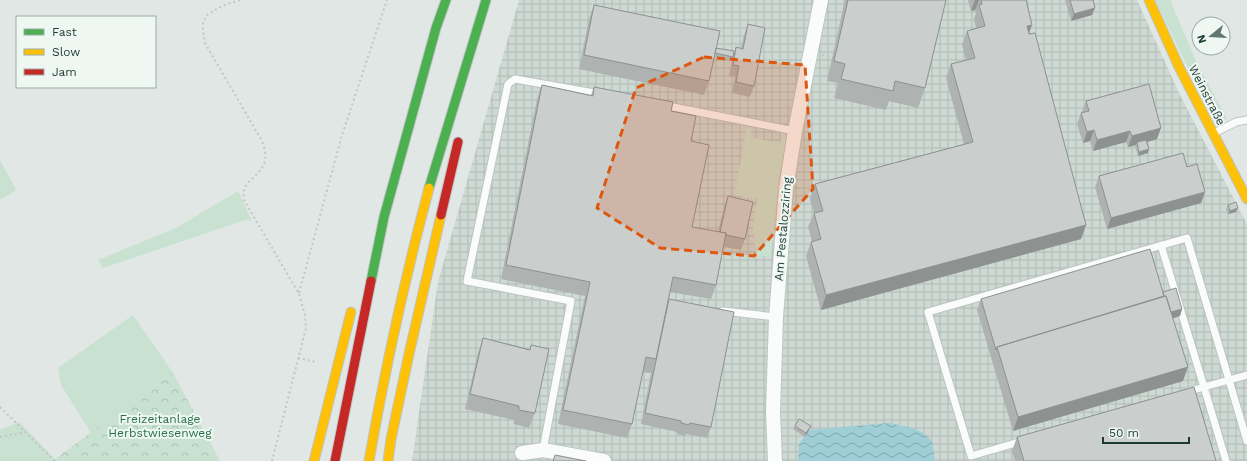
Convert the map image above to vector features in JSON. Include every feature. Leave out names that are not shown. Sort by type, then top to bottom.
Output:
[{"type":"main road","points":[[335,461],[384,217],[436,28],[446,0]]},
{"type":"main road","points":[[369,461],[398,309],[453,103],[486,0]]},
{"type":"main road","name":"Weinstraße","points":[[1148,0],[1179,67],[1247,200]]},
{"type":"main road","points":[[388,461],[409,354],[460,132]]},
{"type":"main road","points":[[369,248],[384,217]]},
{"type":"main road","points":[[314,461],[354,299]]},
{"type":"main road","points":[[397,461],[404,412],[409,354]]},
{"type":"street","name":"Am Pestalozziring","points":[[775,461],[773,412],[776,317],[786,189],[795,131],[821,0]]},
{"type":"street","points":[[521,457],[543,450],[604,461]]},
{"type":"lane","points":[[543,450],[571,301],[467,281],[508,84],[515,78],[608,96]]},
{"type":"lane","points":[[655,104],[795,131]]},
{"type":"lane","points":[[1213,134],[1236,122],[1247,120]]},
{"type":"lane","points":[[1031,438],[972,458],[928,312],[1187,238],[1247,441]]},
{"type":"lane","points":[[1161,245],[1226,461]]},
{"type":"lane","points":[[713,310],[776,317]]},
{"type":"lane","points":[[1182,394],[1247,375]]},
{"type":"path","points":[[240,0],[222,6],[207,15],[203,23],[205,43],[262,141],[266,151],[266,161],[262,170],[248,183],[243,191],[244,200],[299,294],[305,315],[306,328],[272,461]]},
{"type":"path","points":[[299,294],[342,135],[387,0]]},
{"type":"path","points":[[821,55],[832,57]]},
{"type":"path","points":[[298,358],[316,362]]},
{"type":"path","points":[[0,406],[55,461]]},
{"type":"path","points":[[0,438],[26,432]]},
{"type":"highlighted area","points":[[704,57],[805,65],[813,189],[754,256],[660,248],[597,208],[636,88]]},
{"type":"shaded area","points":[[519,0],[1137,0],[1180,95],[1247,224],[1247,461],[412,461],[438,282]]},
{"type":"green space","points":[[1155,0],[1170,0],[1191,49],[1191,56],[1194,56],[1227,119],[1215,123]]},
{"type":"green space","points":[[747,127],[751,128],[750,137],[780,143],[782,134],[787,135],[778,184],[771,257],[756,255],[753,225],[757,199],[734,195]]},
{"type":"green space","points":[[0,160],[16,190],[0,200]]},
{"type":"green space","points":[[238,191],[252,221],[245,220],[103,268],[98,260],[176,228]]},
{"type":"green space","points":[[133,315],[173,373],[91,433],[61,385],[58,368]]},
{"type":"green space","name":"Freizeitanlage Herbstwiesenweg","points":[[173,373],[220,461],[57,461],[55,459],[159,382]]},
{"type":"green space","points":[[19,422],[57,461],[0,461],[0,430]]},
{"type":"water","points":[[889,423],[913,428],[928,437],[933,444],[935,461],[798,461],[799,444],[809,430]]},
{"type":"building","points":[[848,0],[946,0],[925,88],[895,81],[893,91],[841,79],[845,64],[834,61]]},
{"type":"building","points":[[981,0],[1026,0],[1032,25],[1027,26],[1029,34],[1035,33],[1086,225],[826,295],[811,242],[821,239],[814,213],[823,211],[815,184],[973,142],[951,64],[975,58],[967,31],[985,26],[979,5],[982,4]]},
{"type":"building","points":[[1070,0],[1093,0],[1095,8],[1074,14]]},
{"type":"building","points":[[594,5],[720,31],[709,81],[584,55]]},
{"type":"building","points":[[748,24],[765,28],[754,86],[736,82],[739,66],[733,65],[736,47],[743,49]]},
{"type":"building","points":[[716,48],[734,51],[733,57],[715,53]]},
{"type":"building","points":[[1149,84],[1161,128],[1132,136],[1130,131],[1097,140],[1094,130],[1087,132],[1081,113],[1089,111],[1086,101]]},
{"type":"building","points":[[542,85],[593,96],[594,87],[673,102],[671,111],[696,116],[691,141],[709,145],[692,227],[726,233],[716,285],[673,277],[656,359],[646,357],[632,424],[563,410],[590,282],[506,265]]},
{"type":"building","points":[[1146,140],[1149,149],[1139,152],[1137,142]]},
{"type":"building","points":[[1183,153],[1187,167],[1197,164],[1205,192],[1111,218],[1099,176]]},
{"type":"building","points":[[728,196],[753,202],[745,239],[726,235],[726,233],[720,232]]},
{"type":"building","points":[[1236,202],[1238,208],[1230,211],[1228,205]]},
{"type":"building","points":[[1150,249],[1164,296],[997,347],[996,350],[981,299]]},
{"type":"building","points":[[1176,288],[1182,309],[1171,312],[1166,296],[1164,296],[1163,292]]},
{"type":"building","points":[[1166,296],[1188,367],[1018,417],[997,347]]},
{"type":"building","points":[[669,299],[734,312],[711,427],[690,423],[689,425],[681,423],[681,421],[645,413]]},
{"type":"building","points":[[483,338],[530,350],[531,345],[549,349],[535,413],[519,410],[519,406],[470,394]]},
{"type":"building","points":[[1194,387],[1216,461],[1024,461],[1017,437]]},
{"type":"building","points":[[799,419],[811,426],[806,433],[795,426]]},
{"type":"building","points":[[555,455],[586,461],[553,461]]},
{"type":"traffic: fast","points":[[371,281],[384,217],[436,28],[446,0]]},
{"type":"traffic: fast","points":[[429,188],[486,0]]},
{"type":"traffic: slow","points":[[1149,0],[1179,67],[1247,199]]},
{"type":"traffic: slow","points":[[369,461],[396,324],[429,188]]},
{"type":"traffic: slow","points":[[388,461],[391,439],[409,354],[441,215]]},
{"type":"traffic: slow","points":[[314,461],[351,312]]},
{"type":"traffic: jam","points":[[441,215],[458,142]]},
{"type":"traffic: jam","points":[[335,461],[371,281]]}]
